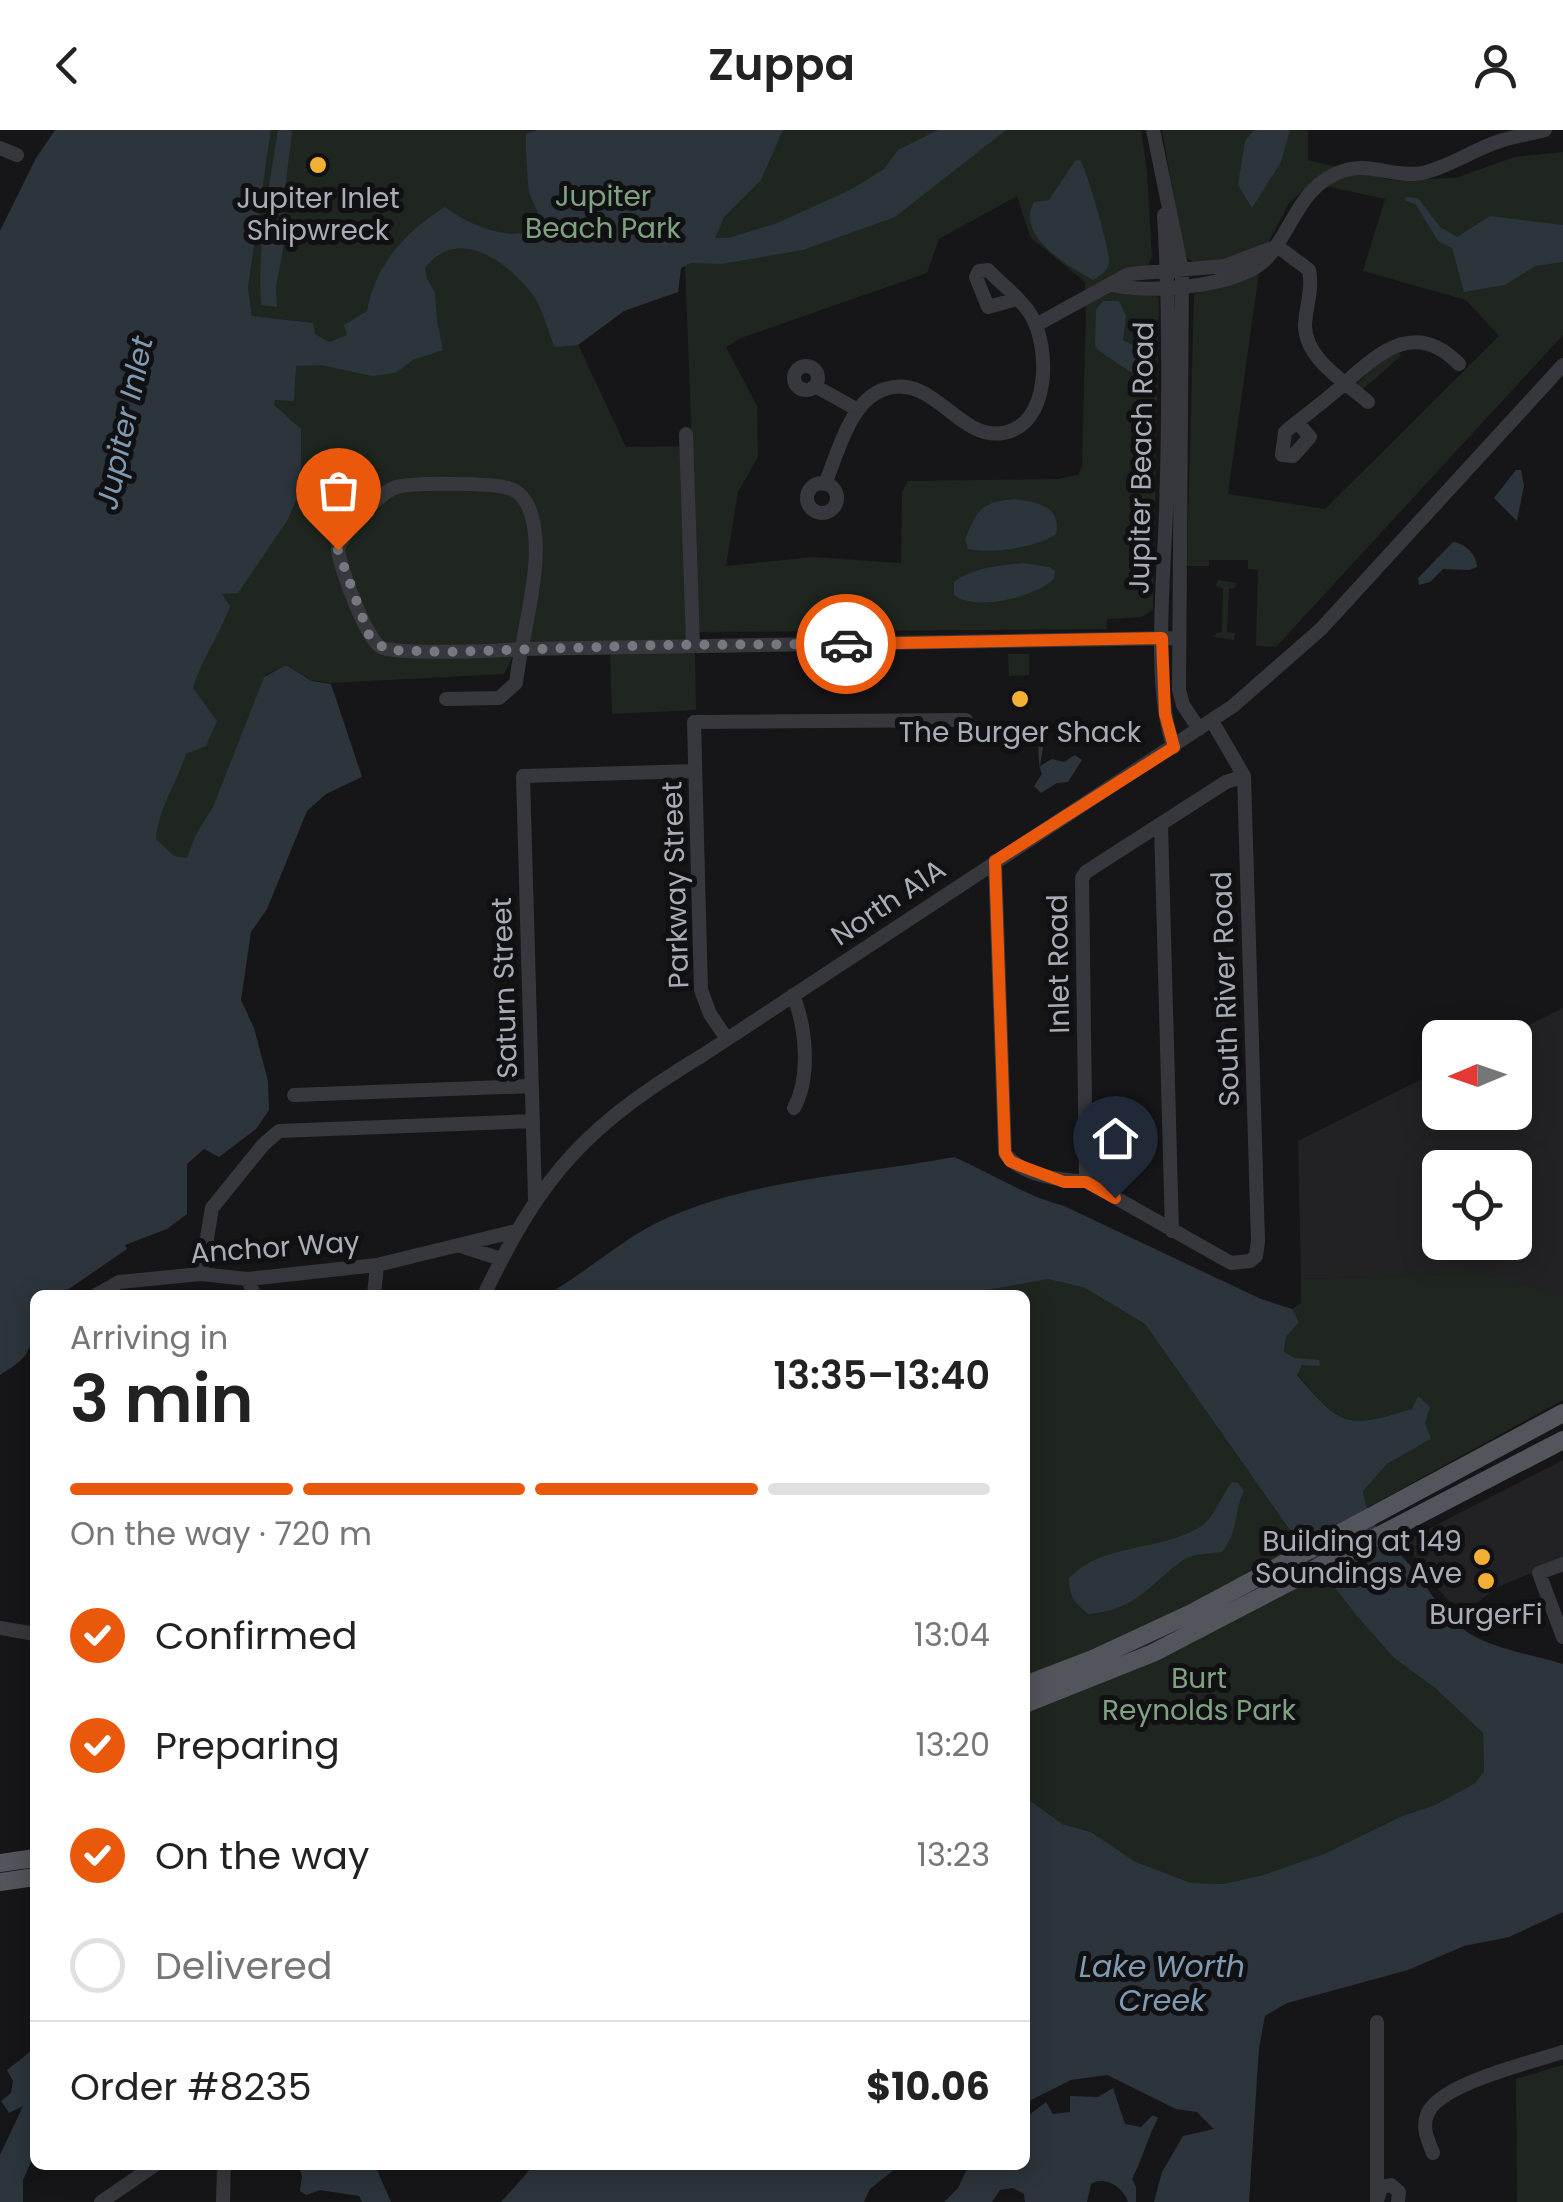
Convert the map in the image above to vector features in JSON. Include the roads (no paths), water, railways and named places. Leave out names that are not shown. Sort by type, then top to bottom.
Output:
[{"type":"main road","points":[[1030,1702],[1153,1654],[1563,1413]]},
{"type":"main road","points":[[1385,1521],[1563,1440]]},
{"type":"main road","points":[[1030,1683],[1297,1569]]},
{"type":"main road","points":[[0,1863],[30,1859]]},
{"type":"main road","points":[[0,1882],[30,1878]]},
{"type":"street","name":"Jupiter Beach Road","points":[[1153,130],[1175,280],[1170,638],[1165,714],[1174,747]]},
{"type":"street","points":[[1036,325],[1129,274],[1175,280],[1243,273],[1263,263],[1277,246],[1302,199],[1348,169],[1422,173],[1502,140],[1545,130]]},
{"type":"street","points":[[0,148],[17,155]]},
{"type":"street","points":[[1277,246],[1308,270],[1312,284],[1306,337],[1315,354],[1368,402]]},
{"type":"street","points":[[825,484],[858,410],[873,394],[902,385],[934,398],[971,426],[997,434],[1014,430],[1028,420],[1041,398],[1042,364],[1036,325],[1030,312],[1017,300]]},
{"type":"street","points":[[1297,422],[1362,366],[1409,341],[1444,348],[1459,364]]},
{"type":"street","name":"North A1A","points":[[486,1290],[535,1199],[565,1160],[608,1118],[650,1086],[1206,725],[1322,629],[1563,365]]},
{"type":"street","points":[[815,386],[858,410]]},
{"type":"street","points":[[686,434],[693,646]]},
{"type":"street","points":[[446,699],[499,698],[516,683],[520,649],[534,556],[532,516],[518,492],[490,485],[401,486],[376,500],[340,543],[338,556],[370,638],[380,647],[446,652],[520,649],[1170,638]]},
{"type":"street","name":"Jupiter Beach Road","points":[[1170,638],[1183,706],[1206,725]]},
{"type":"street","name":"Parkway Street","points":[[726,1040],[701,990],[694,722],[966,720]]},
{"type":"street","name":"South River Road","points":[[1172,1231],[1231,1263],[1250,1261],[1256,1256],[1244,776],[1206,725]]},
{"type":"street","name":"Saturn Street","points":[[535,1199],[524,776],[696,771]]},
{"type":"street","name":"Inlet Road","points":[[1086,1182],[1080,885],[1086,872],[1226,782],[1244,776]]},
{"type":"street","points":[[1161,824],[1172,1231]]},
{"type":"street","points":[[995,861],[1005,1153],[1010,1161],[1064,1182],[1086,1182],[1172,1231]]},
{"type":"street","points":[[793,996],[802,1014],[803,1085],[794,1108]]},
{"type":"street","points":[[294,1095],[532,1086]]},
{"type":"street","points":[[201,1274],[212,1208],[258,1151],[279,1132],[533,1121]]},
{"type":"street","name":"Anchor Way","points":[[105,1290],[119,1282],[201,1274],[248,1279],[377,1265],[516,1230]]},
{"type":"street","points":[[460,1246],[501,1259]]},
{"type":"street","points":[[374,1290],[377,1265]]},
{"type":"street","points":[[248,1279],[252,1290]]},
{"type":"street","points":[[1563,1564],[1539,1573],[1563,1638]]},
{"type":"street","points":[[0,1628],[30,1633]]},
{"type":"street","points":[[1377,2022],[1378,2200]]},
{"type":"street","points":[[1433,2154],[1425,2131],[1427,2115],[1441,2096],[1563,2052]]},
{"type":"street","points":[[101,2202],[148,2170]]},
{"type":"street","points":[[222,2202],[224,2170]]},
{"type":"street","points":[[1378,2200],[1381,2187],[1391,2185],[1397,2189],[1398,2201]]},
{"type":"water","name":"Jupiter Inlet","points":[[55,130],[271,130],[248,288],[252,316],[313,323],[315,334],[329,342],[347,335],[344,325],[367,311],[377,279],[405,238],[445,207],[478,226],[506,233],[530,231],[540,224],[529,192],[526,144],[526,134],[537,130],[783,130],[761,180],[724,217],[715,238],[728,238],[775,224],[850,190],[884,169],[898,150],[938,130],[1006,130],[895,217],[803,250],[721,264],[692,263],[681,268],[678,292],[624,311],[578,345],[555,347],[534,296],[493,258],[465,248],[451,249],[425,268],[435,292],[443,350],[413,360],[395,373],[372,376],[321,365],[296,366],[294,401],[275,400],[274,405],[301,429],[301,489],[287,521],[238,593],[222,594],[230,606],[193,688],[217,721],[206,746],[186,754],[164,807],[156,839],[174,856],[187,858],[213,807],[264,677],[286,665],[312,681],[331,684],[362,777],[326,794],[307,811],[267,909],[251,932],[241,1000],[254,1028],[268,1081],[269,1110],[256,1129],[219,1157],[204,1149],[187,1164],[187,1214],[167,1229],[125,1245],[127,1249],[67,1290],[30,1290],[28,1351],[0,1375],[0,231],[36,158]]},
{"type":"water","points":[[278,130],[292,133],[283,204],[287,228],[276,287],[277,307],[261,305],[260,283]]},
{"type":"water","points":[[1254,130],[1290,130],[1281,162],[1252,208],[1238,185],[1245,141]]},
{"type":"water","points":[[1080,160],[1109,256],[1107,268],[1093,280],[1047,248],[1032,227],[1030,215],[1034,202],[1049,200],[1075,161]]},
{"type":"water","points":[[1406,197],[1418,198],[1440,227],[1457,237],[1490,216],[1563,225],[1563,262],[1535,266],[1505,285],[1464,292],[1452,248],[1438,241],[1416,205]]},
{"type":"water","points":[[1103,301],[1119,301],[1126,316],[1123,340],[1141,349],[1145,371],[1140,377],[1095,347],[1096,310]]},
{"type":"water","points":[[1516,470],[1521,470],[1524,486],[1517,521],[1494,498]]},
{"type":"water","points":[[1015,499],[1051,511],[1056,534],[1014,549],[968,549],[965,539],[982,509]]},
{"type":"water","points":[[1453,542],[1470,550],[1477,567],[1443,569],[1430,582],[1419,585],[1418,578]]},
{"type":"water","points":[[1023,563],[1049,567],[1055,571],[1054,579],[1005,600],[976,602],[954,595],[954,582],[970,573]]},
{"type":"water","points":[[1040,726],[1044,742],[1040,766],[1052,759],[1064,762],[1075,755],[1082,760],[1068,782],[1057,783],[1041,793],[1034,786],[1042,774],[1040,770],[1038,742]]},
{"type":"water","name":"Lake Worth Creek","points":[[954,1157],[1261,1299],[1292,1309],[1299,1322],[1286,1337],[1284,1352],[1294,1358],[1319,1360],[1320,1366],[1302,1365],[1297,1375],[1335,1414],[1358,1421],[1372,1419],[1412,1409],[1418,1396],[1430,1407],[1425,1423],[1431,1439],[1387,1464],[1363,1491],[1378,1529],[1460,1627],[1489,1643],[1563,1664],[1563,1912],[1509,1937],[1464,1946],[1408,1970],[1287,2003],[1265,2016],[1259,2048],[1249,2202],[1154,2202],[1162,2172],[1183,2136],[1214,2129],[1197,2112],[1176,2109],[1107,2075],[1071,2080],[1030,2100],[1030,1801],[1062,1824],[1091,1832],[1134,1861],[1191,1883],[1223,1884],[1324,1854],[1475,1783],[1484,1771],[1483,1733],[1435,1688],[1394,1658],[1356,1615],[1287,1526],[1145,1324],[1085,1288],[1048,1279],[989,1290],[554,1290],[669,1217],[738,1194]]},
{"type":"water","points":[[1232,1482],[1244,1491],[1232,1535],[1222,1552],[1183,1560],[1141,1595],[1105,1612],[1089,1614],[1076,1603],[1069,1578],[1083,1566],[1200,1527]]},
{"type":"water","points":[[30,2052],[30,2164],[23,2180],[23,2202],[0,2202],[0,2155],[23,2106],[9,2113],[1,2101],[11,2093],[13,2081],[7,2070]]},
{"type":"water","points":[[1113,2088],[1125,2124],[1141,2127],[1153,2115],[1158,2118],[1132,2179],[1136,2202],[1128,2202],[1118,2188],[1102,2181],[1091,2184],[1087,2202],[1025,2202],[1024,2194],[1013,2188],[1000,2190],[992,2202],[944,2202],[958,2188],[967,2170],[1030,2170],[1030,2114],[1046,2102],[1053,2114],[1070,2112],[1070,2096],[1098,2097]]},
{"type":"water","points":[[300,2170],[377,2170],[391,2202],[362,2202],[359,2196],[320,2190],[306,2195],[300,2191]]},
{"type":"water","points":[[530,2170],[894,2170],[870,2189],[864,2202],[501,2202]]},
{"type":"place","name":"Jupiter Inlet Shipwreck","points":[[318,165]]},
{"type":"place","name":"The Burger Shack","points":[[1020,699]]},
{"type":"place","name":"Building at 149 Soundings Ave","points":[[1482,1557]]},
{"type":"place","name":"BurgerFi","points":[[1486,1581]]},
{"type":"park label","name":"Jupiter Beach Park","points":[[603,212]]},
{"type":"park label","name":"Burt Reynolds Park","points":[[1199,1694]]}]
